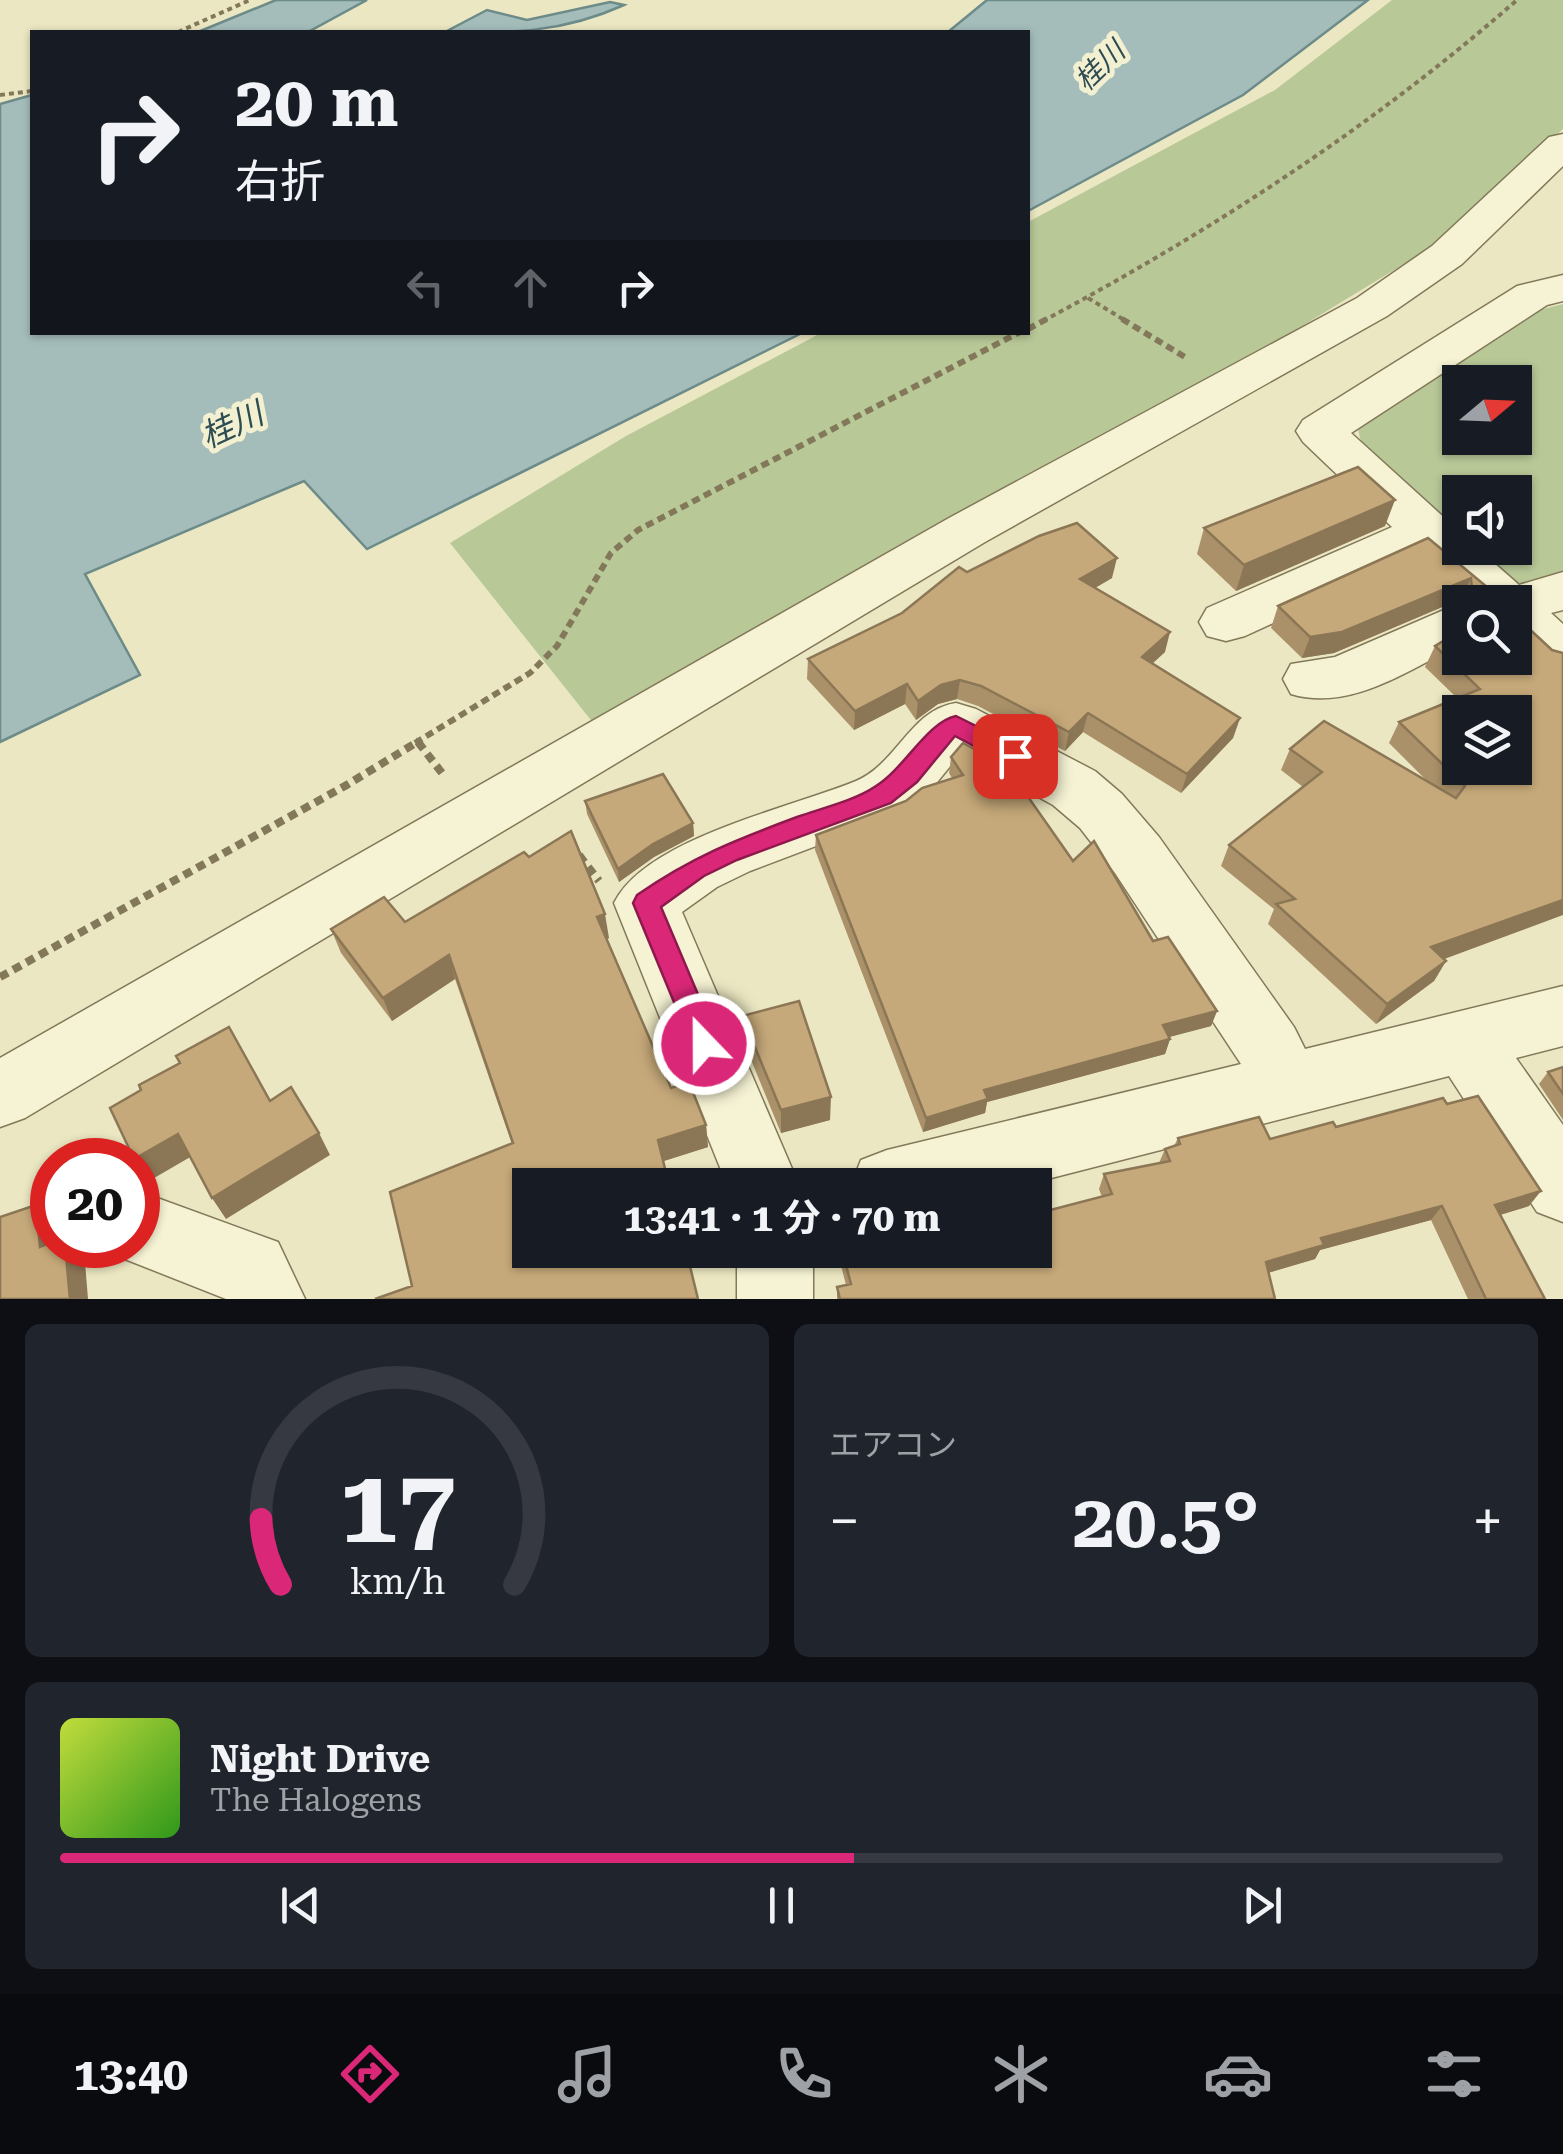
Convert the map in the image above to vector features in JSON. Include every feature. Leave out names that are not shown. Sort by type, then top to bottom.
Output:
[{"type":"street","points":[[0,1095],[967,530],[1372,308],[1446,255],[1563,145]]},
{"type":"street","points":[[1485,585],[1320,430],[1532,296],[1563,288]]},
{"type":"street","points":[[1226,622],[1428,531]]},
{"type":"street","points":[[1532,603],[1563,591]]},
{"type":"street","points":[[1532,625],[1563,655]]},
{"type":"street","points":[[1312,679],[1342,677],[1442,630]]},
{"type":"street","points":[[755,1168],[646,903],[695,869],[728,853],[882,796],[908,776],[949,726],[956,725],[1074,788],[1101,811],[1162,890],[1270,1049],[1288,1087]]},
{"type":"street","points":[[957,1168],[1563,1016]]},
{"type":"street","points":[[1466,1042],[1563,1188]]},
{"type":"street","points":[[160,1236],[251,1269],[268,1299]]},
{"type":"street","points":[[775,1268],[775,1299]]},
{"type":"path","points":[[182,30],[250,0]]},
{"type":"path","points":[[1030,328],[1206,231],[1309,164],[1397,102],[1516,0]]},
{"type":"path","points":[[0,95],[30,91]]},
{"type":"path","points":[[1088,298],[1182,356]]},
{"type":"path","points":[[0,977],[420,745],[530,673],[557,646],[611,553],[638,530],[1014,335]]},
{"type":"green space","points":[[1392,0],[1563,0],[1563,129],[1432,247],[1246,360],[598,729],[450,543],[626,436],[817,335],[1030,335],[1030,221],[1275,90]]},
{"type":"green space","points":[[1563,304],[1563,578],[1521,583],[1486,565],[1532,565],[1532,475],[1442,475],[1442,527],[1365,460],[1358,429],[1442,374],[1442,455],[1532,455],[1532,365],[1455,365],[1539,310]]},
{"type":"water","points":[[276,0],[367,0],[312,30],[203,30]]},
{"type":"water","name":"桂川","points":[[987,0],[1368,0],[1243,95],[1030,210],[1030,30],[950,30]]},
{"type":"water","points":[[610,2],[624,5],[558,26],[449,30],[487,10],[527,20]]},
{"type":"water","name":"桂川","points":[[30,96],[30,335],[798,335],[367,549],[304,481],[85,574],[140,675],[0,742],[0,104]]},
{"type":"building","points":[[1358,467],[1395,500],[1244,565],[1204,528]]},
{"type":"building","points":[[1077,523],[1117,558],[1080,579],[1170,632],[1142,657],[1240,718],[1187,774],[1088,713],[1069,732],[981,686],[960,680],[941,685],[918,701],[907,684],[855,711],[808,659],[902,613],[959,567],[967,572],[1039,536]]},
{"type":"building","points":[[1428,538],[1442,550],[1442,565],[1460,565],[1485,585],[1472,585],[1471,578],[1442,585],[1442,590],[1342,632],[1310,637],[1278,606]]},
{"type":"building","points":[[1532,631],[1552,650],[1563,653],[1563,900],[1431,947],[1446,961],[1387,1004],[1276,904],[1295,899],[1229,845],[1322,772],[1290,749],[1324,721],[1456,798],[1464,785],[1532,785],[1532,695],[1465,695],[1480,689],[1465,675],[1532,675]]},
{"type":"building","points":[[1442,704],[1442,764],[1399,722]]},
{"type":"building","points":[[963,743],[1026,777],[1019,784],[1073,861],[1094,841],[1153,941],[1168,937],[1217,1011],[1163,1025],[1170,1039],[984,1090],[988,1099],[926,1118],[816,835],[906,801],[922,788],[963,775],[951,757]]},
{"type":"building","points":[[663,774],[693,823],[653,844],[618,869],[585,801]]},
{"type":"building","points":[[571,831],[605,914],[597,917],[671,1088],[689,1082],[706,1125],[658,1140],[665,1168],[512,1168],[512,1268],[690,1268],[698,1299],[375,1299],[412,1286],[390,1192],[513,1143],[449,955],[383,998],[331,929],[384,897],[405,922],[524,852],[529,857]]},
{"type":"building","points":[[799,1001],[831,1097],[781,1110],[742,1016]]},
{"type":"building","points":[[229,1027],[270,1101],[291,1087],[319,1133],[212,1198],[178,1134],[160,1144],[160,1138],[124,1138],[110,1108],[141,1090],[139,1085],[180,1063],[176,1056]]},
{"type":"building","points":[[1563,1067],[1563,1094],[1548,1072]]},
{"type":"building","points":[[1478,1096],[1541,1191],[1495,1205],[1545,1299],[1486,1299],[1442,1206],[1321,1238],[1324,1245],[1266,1262],[1275,1299],[840,1299],[837,1287],[851,1284],[847,1268],[1052,1268],[1052,1210],[1112,1194],[1104,1174],[1170,1161],[1165,1149],[1180,1144],[1178,1138],[1259,1117],[1270,1139],[1333,1122],[1336,1127],[1443,1098],[1447,1104]]},
{"type":"building","points":[[30,1207],[30,1268],[67,1268],[70,1299],[0,1299],[0,1217]]},
{"type":"route","points":[[704,1044],[646,903],[695,869],[728,853],[882,796],[908,776],[949,726],[956,725],[1015,756]]}]
